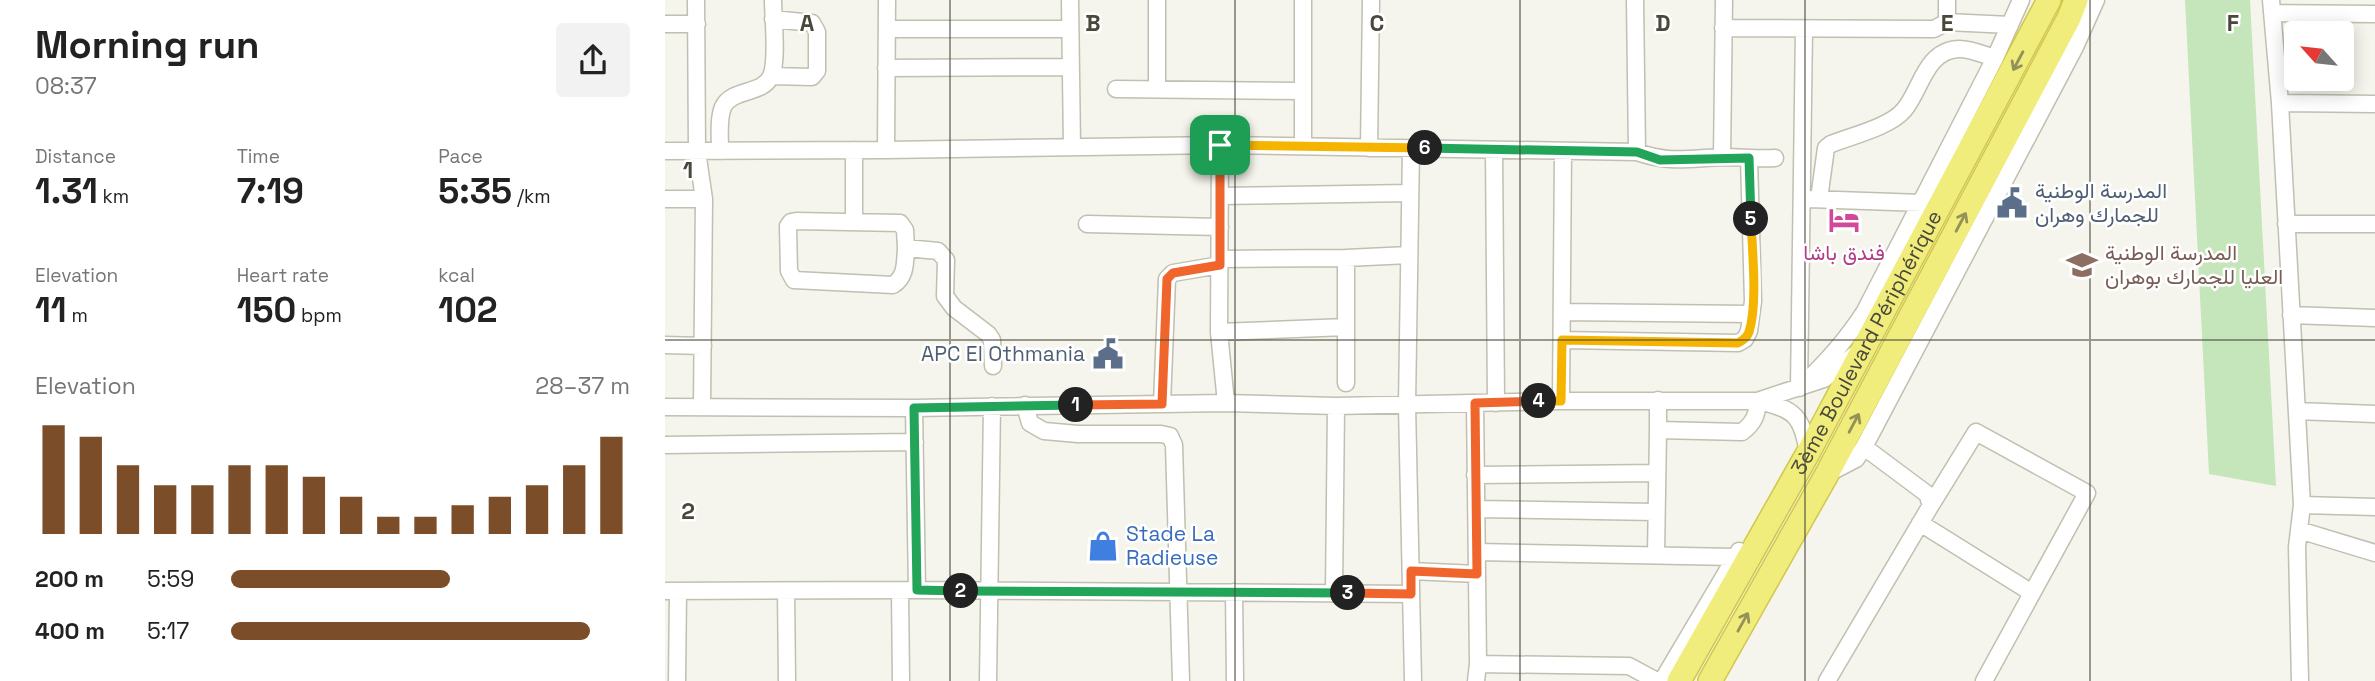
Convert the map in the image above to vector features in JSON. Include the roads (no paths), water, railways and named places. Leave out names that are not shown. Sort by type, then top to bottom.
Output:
[{"type":"highway","name":"3ème Boulevard Périphérique","points":[[1679,681],[1808,453],[2049,0]]},
{"type":"highway","name":"3ème Boulevard Périphérique","points":[[1710,681],[1827,474],[2069,18],[2076,0]]},
{"type":"street","points":[[696,0],[697,150],[704,199],[702,406]]},
{"type":"street","points":[[720,151],[721,114],[724,105],[732,97],[764,85],[771,76],[773,0]]},
{"type":"street","points":[[886,150],[887,0]]},
{"type":"street","points":[[1070,0],[1072,147]]},
{"type":"street","points":[[1157,0],[1157,89]]},
{"type":"street","points":[[1303,0],[1303,146]]},
{"type":"street","points":[[1369,148],[1371,0]]},
{"type":"street","points":[[1635,0],[1637,152]]},
{"type":"street","points":[[1722,157],[1724,0]]},
{"type":"street","points":[[1947,0],[1947,22]]},
{"type":"street","points":[[1799,388],[1828,362],[1865,311],[1995,58],[2021,0]]},
{"type":"street","points":[[1827,474],[1856,459],[1864,447],[2068,59],[2095,0]]},
{"type":"street","points":[[2300,681],[2297,547],[2302,505],[2280,103],[2272,7],[2375,14]]},
{"type":"street","points":[[771,76],[812,77],[817,71],[817,32],[812,23],[773,19]]},
{"type":"street","points":[[1723,28],[1934,29],[1947,22],[2010,25]]},
{"type":"street","points":[[665,24],[697,24]]},
{"type":"street","points":[[887,30],[1070,29]]},
{"type":"street","points":[[1799,388],[1811,199],[1804,29]]},
{"type":"street","points":[[1811,199],[1826,148],[1893,120],[1904,110],[1930,64],[1946,52],[1960,48],[1995,58]]},
{"type":"street","points":[[887,68],[1071,67]]},
{"type":"street","points":[[1116,89],[1303,90]]},
{"type":"street","points":[[2280,103],[2375,104]]},
{"type":"street","points":[[665,151],[1220,145],[1637,152],[1660,160],[1775,158]]},
{"type":"street","points":[[1220,145],[1219,332],[1226,403]]},
{"type":"street","points":[[1411,148],[1408,405],[1413,681]]},
{"type":"street","points":[[854,150],[854,222]]},
{"type":"street","points":[[1494,150],[1496,403]]},
{"type":"street","points":[[1561,401],[1563,151]]},
{"type":"street","points":[[1562,340],[1738,343],[1745,339],[1751,314],[1749,158]]},
{"type":"street","points":[[1220,196],[1411,193]]},
{"type":"street","points":[[665,199],[704,199]]},
{"type":"street","points":[[1811,199],[1922,203]]},
{"type":"street","points":[[791,222],[900,223],[905,230],[906,248],[904,273],[893,285],[794,279],[789,271],[788,226],[791,222]]},
{"type":"street","points":[[2286,224],[2375,224]]},
{"type":"street","points":[[1087,225],[1220,227]]},
{"type":"street","points":[[906,248],[938,251],[946,260],[945,296],[954,308],[988,334],[992,340],[993,366]]},
{"type":"street","points":[[1162,404],[1167,279],[1173,273],[1219,262],[1409,255]]},
{"type":"street","points":[[1346,258],[1346,383]]},
{"type":"street","points":[[1562,312],[1751,314]]},
{"type":"street","points":[[2291,315],[2375,318]]},
{"type":"street","points":[[1219,332],[1346,327]]},
{"type":"street","points":[[665,345],[703,346]]},
{"type":"street","points":[[1758,401],[1824,379],[1864,346]]},
{"type":"street","points":[[1656,555],[1658,400]]},
{"type":"street","points":[[665,407],[914,408],[1226,403],[1336,406],[1561,401],[1758,401],[1773,404],[1792,413],[1803,426],[1808,453]]},
{"type":"street","points":[[1658,430],[1742,432],[1751,426],[1758,401]]},
{"type":"street","points":[[1475,403],[1476,681]]},
{"type":"street","points":[[1025,405],[1030,423],[1044,431],[1170,436],[1174,444],[1181,681]]},
{"type":"street","points":[[988,681],[992,406]]},
{"type":"street","points":[[1334,593],[1336,406]]},
{"type":"street","points":[[914,408],[917,590]]},
{"type":"street","points":[[2297,411],[2375,414]]},
{"type":"street","points":[[1827,681],[1976,432],[2087,493],[1984,681]]},
{"type":"street","points":[[665,445],[915,442]]},
{"type":"street","points":[[1864,447],[1927,494],[1931,505]]},
{"type":"street","points":[[1475,475],[1656,473]]},
{"type":"street","points":[[2302,505],[2375,507]]},
{"type":"street","points":[[1478,664],[1629,666],[1659,681],[1735,556],[1755,529],[1777,507]]},
{"type":"street","points":[[1476,509],[1656,512]]},
{"type":"street","points":[[1920,523],[2032,593]]},
{"type":"street","points":[[2299,530],[2375,553]]},
{"type":"street","points":[[1477,552],[1735,556]]},
{"type":"street","points":[[1411,571],[1477,574]]},
{"type":"street","points":[[677,681],[671,591],[1411,594]]},
{"type":"street","points":[[786,591],[787,681]]},
{"type":"street","points":[[900,591],[901,681]]},
{"type":"street","points":[[1234,592],[1235,681]]},
{"type":"place","name":"المدرسة الوطنية للجمارك وهران","points":[[2012,203]]},
{"type":"place","name":"فندق باشا","points":[[1844,220]]},
{"type":"place","name":"المدرسة الوطنية العليا للجمارك بوهران","points":[[2082,265]]},
{"type":"place","name":"APC El Othmania","points":[[1108,354]]},
{"type":"place","name":"Stade La Radieuse","points":[[1103,546]]}]
